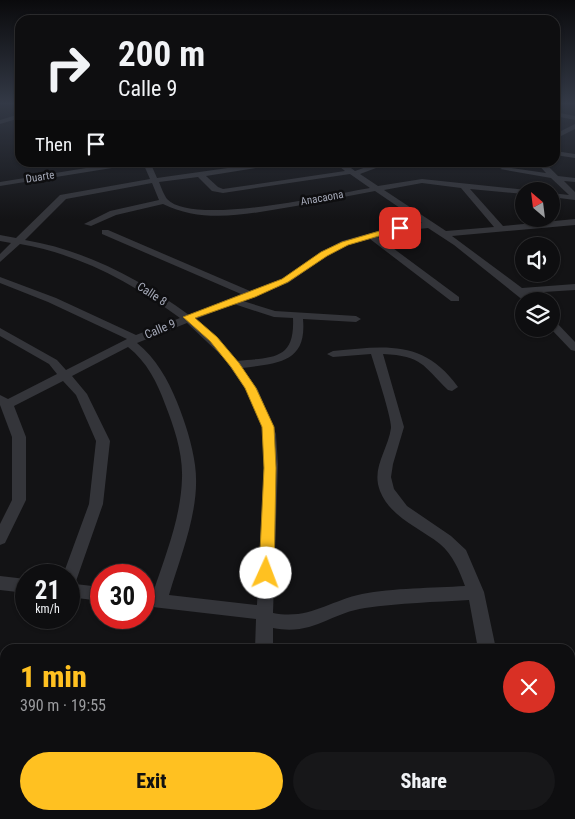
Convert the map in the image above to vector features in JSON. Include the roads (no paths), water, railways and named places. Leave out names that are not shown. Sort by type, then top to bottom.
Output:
[{"type":"street","points":[[560,154],[575,156]]},
{"type":"street","name":"Duarte","points":[[0,184],[108,167]]},
{"type":"street","points":[[88,224],[113,213],[164,201],[149,167]]},
{"type":"street","points":[[0,259],[63,197],[156,180],[253,167]]},
{"type":"street","points":[[344,167],[373,189],[445,234],[520,291],[575,287]]},
{"type":"street","points":[[200,174],[215,189],[223,191],[352,173],[372,167]]},
{"type":"street","points":[[543,167],[575,197]]},
{"type":"street","points":[[504,169],[575,180]]},
{"type":"street","name":"Anacaona","points":[[164,201],[190,212],[239,213],[422,181],[462,184],[515,192]]},
{"type":"street","points":[[462,184],[500,229]]},
{"type":"street","points":[[560,196],[575,197]]},
{"type":"street","points":[[560,221],[575,222]]},
{"type":"street","name":"Calle 9","points":[[3,401],[65,375],[132,340],[188,317],[251,295],[285,280],[330,251],[370,235],[400,228],[429,225]]},
{"type":"street","points":[[445,234],[515,226]]},
{"type":"street","points":[[105,232],[251,295]]},
{"type":"street","points":[[370,235],[455,299]]},
{"type":"street","name":"Calle 8","points":[[0,238],[20,240],[63,251],[120,276],[188,317],[214,339],[235,365],[250,388],[268,427],[270,468],[264,644]]},
{"type":"street","points":[[0,280],[52,300],[132,340],[146,358],[173,407],[188,455],[189,479],[179,534],[155,591]]},
{"type":"street","points":[[234,301],[268,313],[356,319]]},
{"type":"street","points":[[235,365],[270,359],[289,353],[298,339],[298,316]]},
{"type":"street","points":[[0,331],[53,362],[81,394],[103,441],[96,504],[75,564]]},
{"type":"street","points":[[560,332],[575,348]]},
{"type":"street","points":[[333,354],[376,351],[398,352],[417,356],[432,365],[452,387]]},
{"type":"street","points":[[376,351],[398,426],[386,464],[384,477],[386,491],[402,510],[446,540],[460,555],[476,592],[486,644]]},
{"type":"street","points":[[0,539],[19,500],[19,437],[3,401]]},
{"type":"street","points":[[0,583],[15,585]]},
{"type":"street","points":[[155,601],[265,616],[294,623],[313,619],[346,605],[364,601],[476,592]]}]
